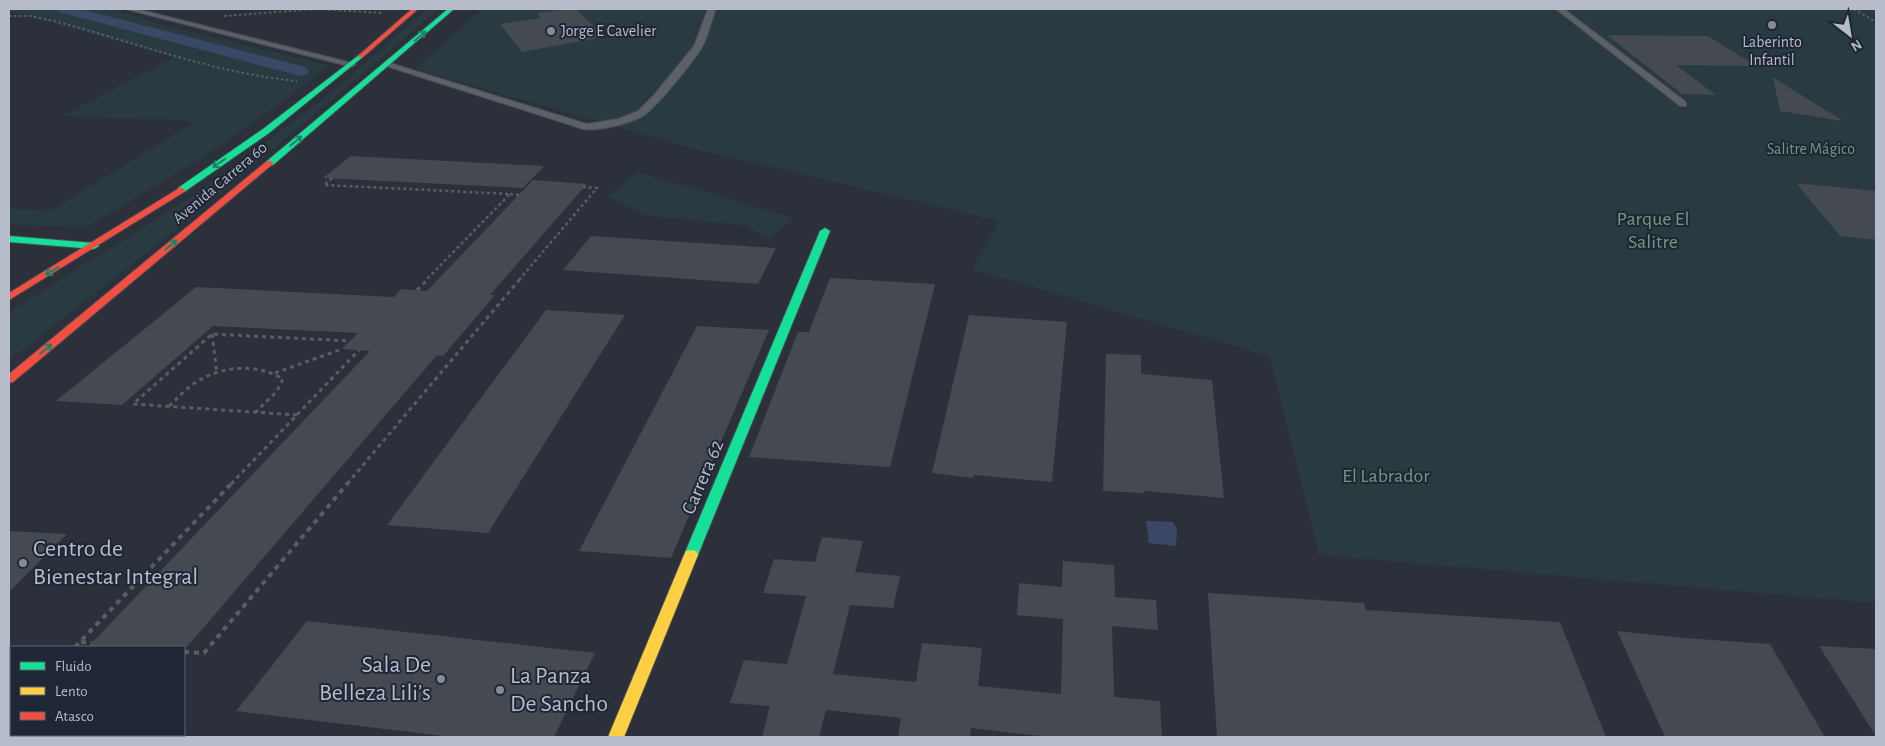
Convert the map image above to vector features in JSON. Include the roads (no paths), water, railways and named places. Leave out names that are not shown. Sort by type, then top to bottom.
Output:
[{"type":"main road","name":"Avenida Carrera 60","points":[[9,296],[94,246],[269,129],[352,64],[415,9]]},
{"type":"main road","name":"Avenida Carrera 60","points":[[9,380],[387,65],[451,9]]},
{"type":"main road","name":"Carrera 62","points":[[616,737],[825,230]]},
{"type":"main road","points":[[9,239],[94,246]]},
{"type":"lane","points":[[129,9],[352,64]]},
{"type":"lane","points":[[387,65],[570,122],[586,126],[600,126],[622,121],[641,113],[657,97],[698,48],[712,9]]},
{"type":"lane","points":[[1560,9],[1682,104]]},
{"type":"water","points":[[1146,521],[1173,522],[1177,529],[1176,546],[1149,543]]},
{"type":"waterway","points":[[64,9],[300,71]]},
{"type":"place","name":"Laberinto Infantil","points":[[1772,25]]},
{"type":"place","name":"Jorge E Cavelier","points":[[551,31]]},
{"type":"place","name":"Centro de Bienestar Integral","points":[[23,563]]},
{"type":"place","name":"Sala De Belleza Lili’s","points":[[441,679]]},
{"type":"place","name":"La Panza De Sancho","points":[[500,690]]},
{"type":"park label","name":"Salitre Mágico","points":[[1811,149]]},
{"type":"park label","name":"Parque El Salitre","points":[[1653,230]]},
{"type":"park label","name":"El Labrador","points":[[1386,476]]}]
